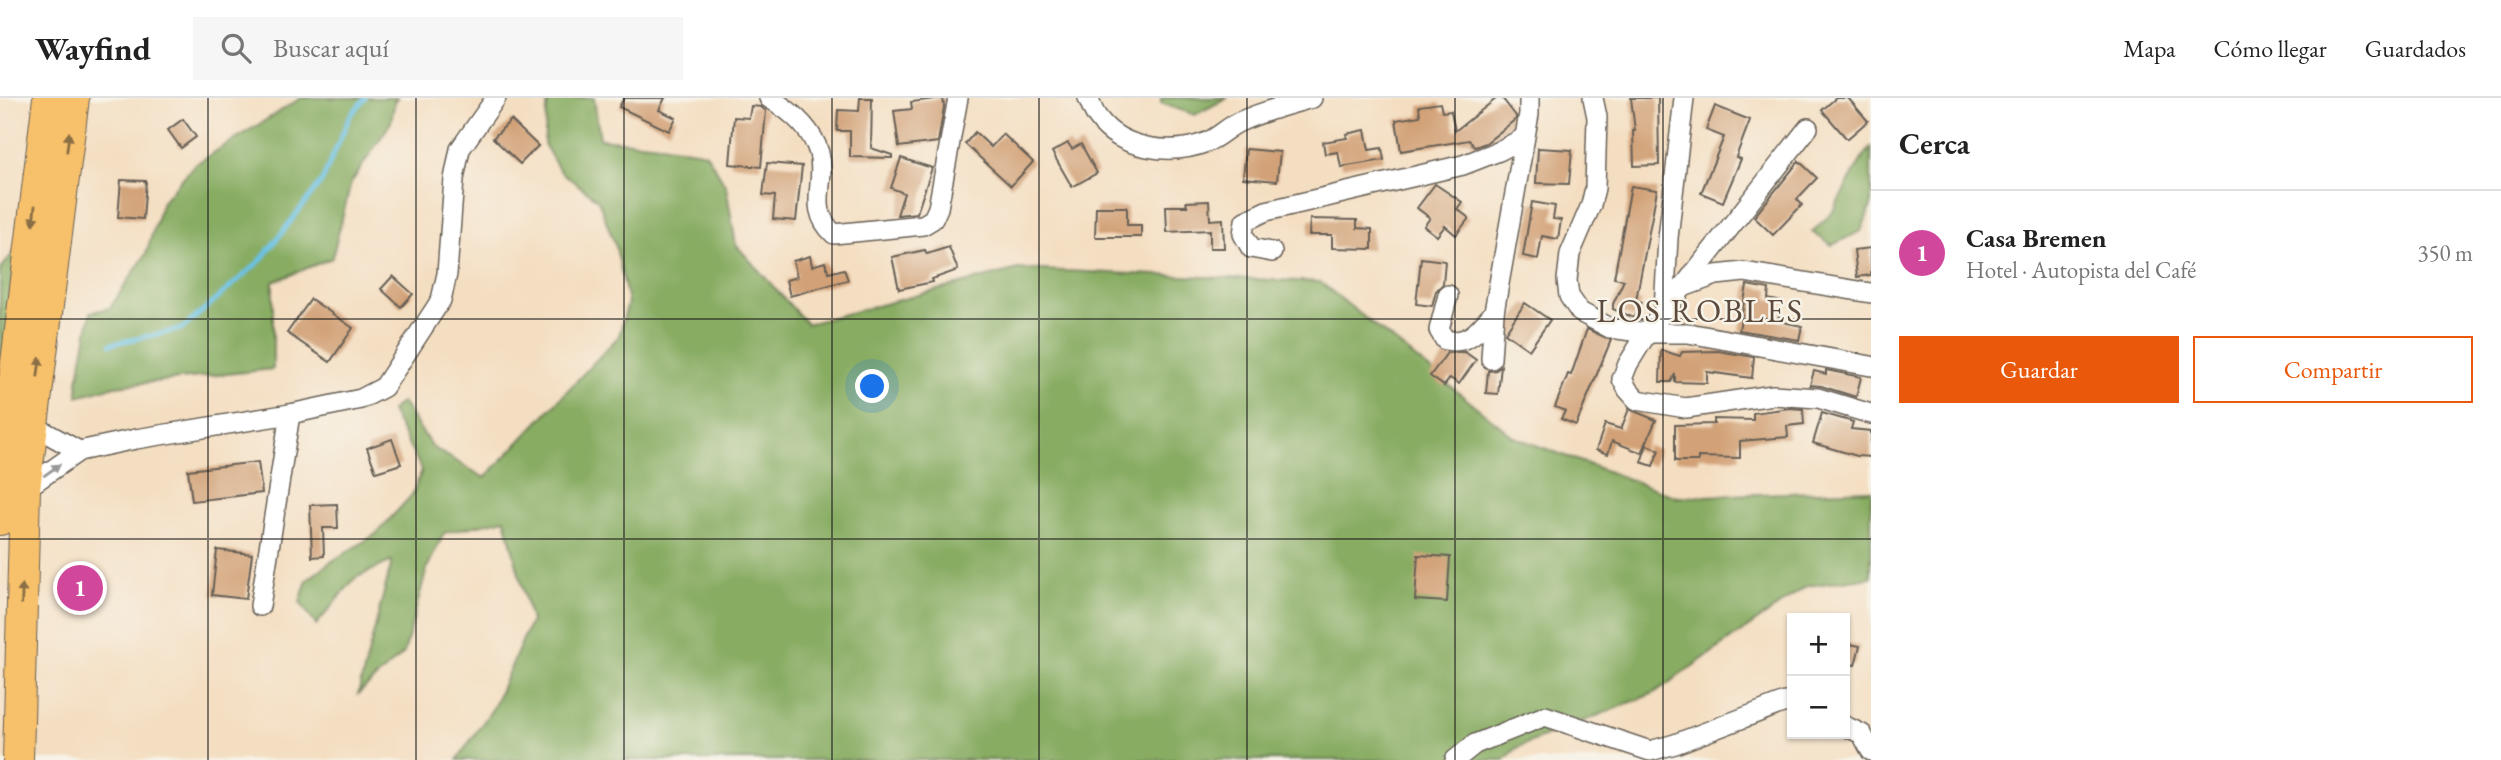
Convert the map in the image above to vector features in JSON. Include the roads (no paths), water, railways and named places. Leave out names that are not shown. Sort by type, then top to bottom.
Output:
[{"type":"highway","points":[[0,520],[3,470],[48,98]]},
{"type":"highway","points":[[18,760],[25,489],[74,98]]},
{"type":"street","points":[[25,489],[79,451],[361,400],[384,387],[441,300],[447,274],[454,179],[460,149],[496,98]]},
{"type":"street","points":[[769,98],[790,111],[813,138],[820,155],[818,209],[823,224],[834,234],[923,225],[933,219],[938,208],[958,98]]},
{"type":"street","points":[[1088,98],[1098,118],[1120,137],[1149,148],[1181,149],[1209,141],[1236,123],[1268,110],[1312,98]]},
{"type":"street","points":[[1491,359],[1494,312],[1529,98]]},
{"type":"street","points":[[1593,98],[1597,117],[1595,188],[1591,205],[1570,254],[1567,280],[1569,296],[1580,312],[1610,328],[1647,333],[1688,332],[1871,366]]},
{"type":"street","points":[[1664,310],[1668,238],[1684,98]]},
{"type":"street","points":[[1808,128],[1664,310],[1628,364],[1622,379],[1637,400],[1686,408],[1773,395],[1818,398],[1871,414]]},
{"type":"street","points":[[1272,252],[1251,248],[1243,234],[1245,221],[1266,211],[1463,165],[1524,138]]},
{"type":"street","points":[[1682,287],[1716,275],[1744,272],[1871,293]]},
{"type":"street","points":[[1448,295],[1439,330],[1445,340],[1458,343],[1470,336],[1494,312]]},
{"type":"street","points":[[260,606],[290,414]]},
{"type":"street","points":[[32,425],[79,451]]},
{"type":"street","points":[[1455,760],[1475,744],[1545,716],[1650,751],[1787,703]]},
{"type":"street","points":[[1850,728],[1862,734],[1871,751]]},
{"type":"waterway","points":[[111,344],[182,329],[260,261],[322,181],[350,116],[365,98]]},
{"type":"place","name":"Casa Bremen","points":[[80,588]]},
{"type":"district","name":"LOS ROBLES","points":[[1700,310]]}]
